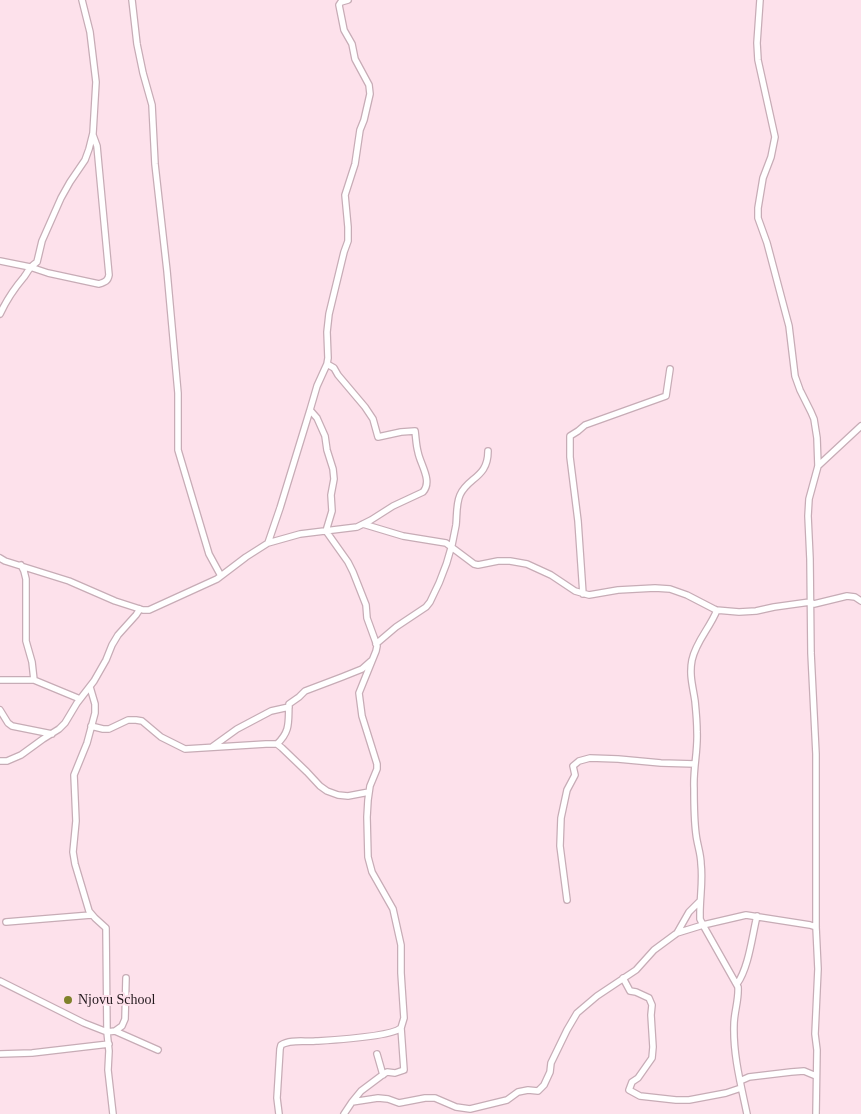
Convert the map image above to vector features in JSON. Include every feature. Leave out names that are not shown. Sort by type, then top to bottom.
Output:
[{"type":"street","points":[[0,314],[15,286],[30,266],[37,262],[42,241],[70,182],[85,160],[89,149],[96,82],[90,32],[82,0]]},
{"type":"street","points":[[132,0],[137,44],[152,105],[155,164],[178,393],[178,450],[209,554],[221,576]]},
{"type":"street","points":[[268,543],[317,386],[327,364],[329,314],[348,241],[344,196],[355,164],[360,130],[370,94],[369,85],[355,59],[352,44],[343,26],[339,5],[341,2],[348,0]]},
{"type":"street","points":[[760,0],[757,43],[758,60],[775,137],[771,157],[763,178],[758,218],[767,243],[785,311],[795,376],[812,412],[817,438],[818,466],[809,499],[808,516],[812,684],[816,754],[816,927],[818,970],[815,1034],[817,1050],[816,1114]]},
{"type":"street","points":[[0,261],[30,266],[100,284],[108,279],[96,146],[92,133]]},
{"type":"street","points":[[2,560],[69,580],[115,601],[149,610],[217,580],[246,557],[268,543],[300,534],[326,532],[344,528],[350,529],[423,492],[426,489],[426,480],[418,453],[415,431],[378,437],[373,419],[365,407],[334,368],[327,364]]},
{"type":"street","points":[[583,594],[578,521],[570,457],[570,436],[586,425],[666,396],[670,369]]},
{"type":"street","points":[[310,410],[317,418],[325,436],[333,469],[332,511],[326,532]]},
{"type":"street","points":[[818,466],[861,426]]},
{"type":"street","points":[[376,644],[430,602],[448,559],[456,525],[460,494],[483,470],[488,458],[488,451]]},
{"type":"street","points":[[363,524],[403,536],[446,543],[478,566],[498,561],[527,564],[551,575],[583,594],[589,595],[618,590],[670,589],[717,610],[739,612],[810,602],[814,604],[847,596],[855,597],[861,601]]},
{"type":"street","points":[[326,532],[351,568],[366,605],[368,625],[376,644],[376,651],[359,693],[362,716],[378,764],[369,792],[367,817],[368,858],[376,880],[393,909],[401,945],[404,1018],[401,1028],[404,1070],[387,1072],[382,1075],[362,1091],[344,1114]]},
{"type":"street","points":[[21,565],[26,578],[26,641],[32,662],[34,680]]},
{"type":"street","points":[[0,761],[7,761],[21,756],[59,729],[90,687],[118,635],[140,609]]},
{"type":"street","points":[[717,610],[695,650],[690,677],[696,708],[698,741],[694,788],[696,835],[701,856],[702,875],[700,919],[737,984],[734,1034],[741,1088],[747,1114]]},
{"type":"street","points":[[277,744],[284,738],[287,732],[289,704],[304,691],[362,669],[372,661]]},
{"type":"street","points":[[0,680],[34,680],[80,699]]},
{"type":"street","points":[[90,687],[95,708],[87,743],[74,775],[76,821],[73,852],[86,906],[92,915],[106,928],[108,1077],[113,1114]]},
{"type":"street","points":[[212,748],[237,729],[271,711],[289,706]]},
{"type":"street","points":[[0,710],[12,726],[52,734]]},
{"type":"street","points":[[91,726],[109,729],[128,720],[142,721],[161,737],[185,749],[277,744],[327,791],[348,796],[369,792]]},
{"type":"street","points":[[567,900],[560,846],[561,818],[567,790],[575,775],[574,766],[579,761],[590,758],[695,764]]},
{"type":"street","points":[[352,1102],[388,1098],[399,1103],[435,1098],[456,1107],[470,1109],[507,1100],[518,1092],[538,1091],[550,1072],[551,1063],[577,1013],[597,996],[636,970],[654,950],[677,932],[689,912],[700,901]]},
{"type":"street","points":[[6,922],[92,915]]},
{"type":"street","points":[[677,932],[746,915],[816,927]]},
{"type":"street","points":[[737,984],[745,968],[756,916]]},
{"type":"street","points":[[0,981],[84,1023],[107,1032],[115,1031],[122,1026],[125,1019],[126,978]]},
{"type":"street","points":[[623,978],[630,991],[649,998],[652,1005],[652,1058],[638,1078],[632,1082],[629,1090],[640,1096],[689,1100],[741,1088]]},
{"type":"street","points":[[279,1114],[277,1098],[281,1045],[288,1042],[375,1036],[393,1033],[401,1028]]},
{"type":"street","points":[[115,1031],[158,1050]]},
{"type":"street","points":[[0,1054],[32,1053],[109,1044]]},
{"type":"street","points":[[377,1054],[382,1075]]},
{"type":"street","points":[[740,1081],[749,1077],[804,1071],[816,1076]]},
{"type":"place","name":"Njovu School","points":[[68,1000]]}]
